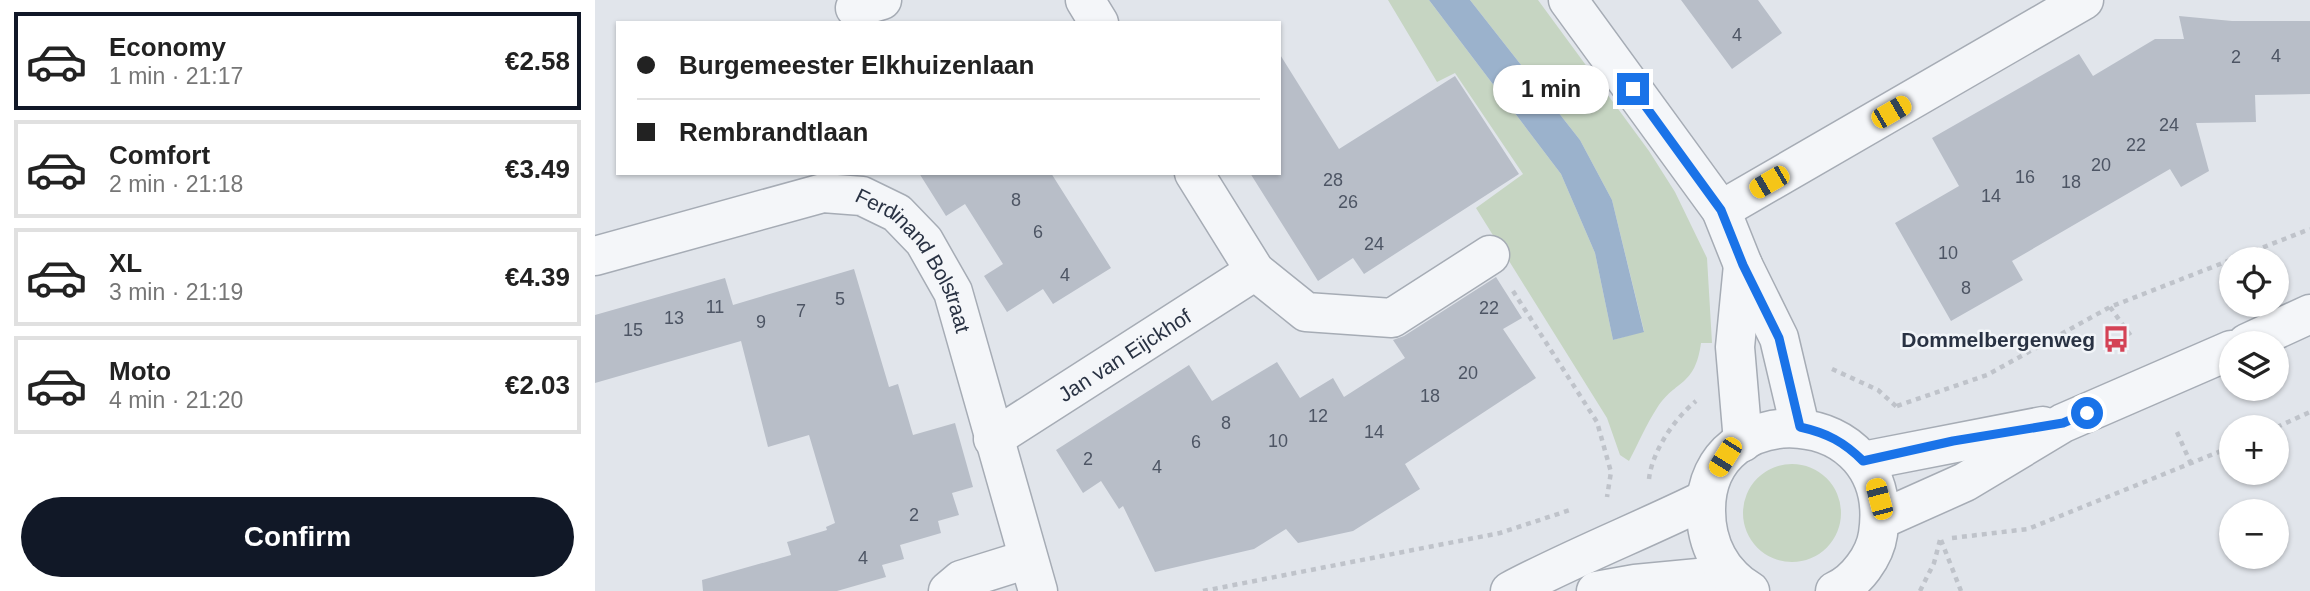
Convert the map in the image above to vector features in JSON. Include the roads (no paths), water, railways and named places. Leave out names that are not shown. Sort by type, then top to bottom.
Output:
[{"type":"street","points":[[1085,0],[1099,21]]},
{"type":"street","points":[[1568,0],[1721,210],[1743,265],[1779,338],[1800,427]]},
{"type":"street","points":[[1721,210],[2084,0]]},
{"type":"street","points":[[1195,175],[1255,271],[1306,312],[1392,318],[1490,255]]},
{"type":"street","name":"Ferdinand Bolstraat","points":[[595,256],[823,193],[862,196],[897,213],[925,241],[953,292],[1033,575]]},
{"type":"street","points":[[1743,265],[1735,347],[1743,442]]},
{"type":"street","name":"Jan van Eijckhof","points":[[993,439],[1255,271]]},
{"type":"street","points":[[2273,331],[2310,314]]},
{"type":"street","points":[[1881,520],[1957,487],[2063,423],[2219,355]]},
{"type":"street","points":[[1863,461],[1953,441],[2063,423]]},
{"type":"street","points":[[1740,583],[1713,553],[1706,527],[1706,499],[1713,477],[1725,457],[1743,442],[1770,429],[1800,427],[1835,438],[1863,461],[1874,479],[1881,520],[1877,540],[1869,559],[1839,590]]},
{"type":"street","points":[[1510,591],[1567,561],[1706,499]]},
{"type":"street","points":[[948,591],[961,580],[1033,575]]},
{"type":"street","points":[[1596,591],[1635,584],[1740,583]]},
{"type":"water","points":[[1429,0],[1470,0],[1580,140],[1612,200],[1644,332],[1613,340],[1595,253],[1561,174]]},
{"type":"place","name":"Dommelbergenweg","points":[[2116,339]]}]
